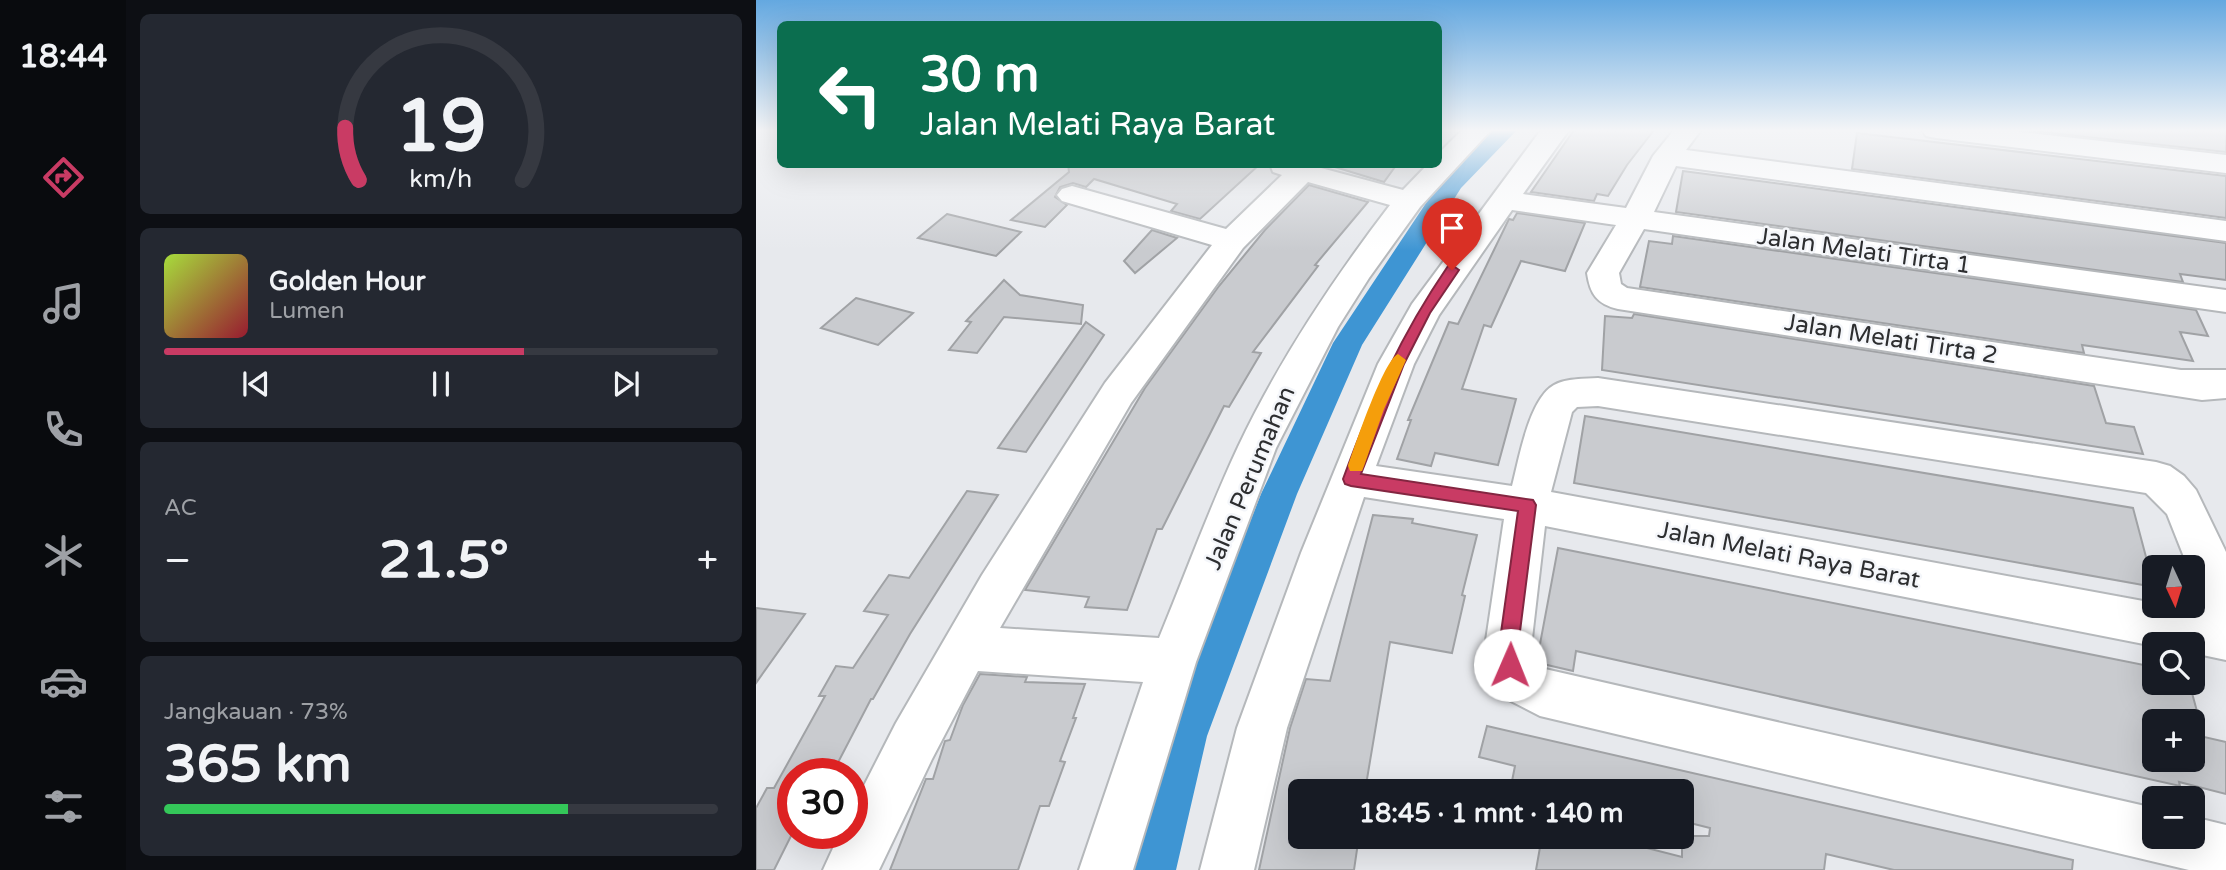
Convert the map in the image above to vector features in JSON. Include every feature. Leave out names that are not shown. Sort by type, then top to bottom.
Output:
[{"type":"street","points":[[850,870],[914,741],[966,648],[1038,520],[1111,404],[1232,241],[1293,171]]},
{"type":"street","points":[[1312,171],[1409,201]]},
{"type":"street","name":"Jalan Perumahan","points":[[1106,870],[1173,662],[1257,448],[1323,323],[1409,201],[1438,171]]},
{"type":"street","points":[[1227,870],[1262,728],[1322,553],[1376,409],[1424,312],[1525,171]]},
{"type":"street","points":[[1627,232],[1659,171]]},
{"type":"street","points":[[1777,171],[2226,230]]},
{"type":"street","points":[[1072,195],[1232,241]]},
{"type":"street","name":"Jalan Melati Tirta 1","points":[[1503,200],[1627,232],[2226,301]]},
{"type":"street","name":"Jalan Melati Tirta 2","points":[[1627,232],[1604,273],[1603,282],[1611,294],[1618,298],[2181,384],[2226,384]]},
{"type":"street","points":[[2142,832],[1540,692],[1519,683],[1510,665],[1508,647],[1527,505],[1550,417],[1558,402],[1568,394],[1598,392],[2138,474],[2166,483],[2182,502],[2201,542],[2226,619]]},
{"type":"street","name":"Jalan Melati Raya Barat","points":[[1351,479],[1527,505],[2226,638]]},
{"type":"street","points":[[966,648],[1173,662]]},
{"type":"street","points":[[2205,847],[2226,852]]},
{"type":"building","points":[[1253,171],[1200,219],[1171,211],[1177,204],[1094,179],[1086,187],[1073,183],[1060,187],[1055,197],[1067,205],[1045,227],[1011,220],[1069,172]]},
{"type":"building","points":[[1347,171],[1392,171],[1384,182]]},
{"type":"building","points":[[1546,171],[1624,171],[1608,196],[1597,194],[1594,201],[1531,192]]},
{"type":"building","points":[[1683,171],[2226,243],[2226,280],[2180,274],[2183,282],[1676,212]]},
{"type":"building","points":[[1864,171],[2180,171],[2226,176],[2226,218]]},
{"type":"building","points":[[1309,185],[1368,202],[1315,265],[1318,266],[1253,352],[1261,353],[1229,407],[1224,406],[1162,529],[1157,529],[1127,610],[1085,607],[1089,597],[1025,590],[1145,388],[1219,286],[1265,230]]},
{"type":"building","points":[[1517,213],[1585,223],[1565,271],[1521,261],[1491,327],[1484,325],[1462,389],[1516,399],[1498,465],[1435,453],[1431,466],[1397,459],[1411,420],[1408,420],[1449,322],[1458,324],[1509,219],[1513,220]]},
{"type":"building","points":[[947,214],[1021,232],[996,256],[918,238]]},
{"type":"building","points":[[1152,230],[1177,238],[1135,273],[1124,261]]},
{"type":"building","points":[[1673,236],[2196,310],[2208,336],[2180,332],[2193,361],[2082,345],[2084,353],[1640,287],[1649,241],[1672,244]]},
{"type":"building","points":[[1004,280],[1020,295],[1083,305],[1081,324],[1004,317],[977,353],[949,350],[971,322],[966,321]]},
{"type":"building","points":[[856,298],[913,313],[878,345],[821,328]]},
{"type":"building","points":[[1634,314],[2094,386],[2106,423],[2134,427],[2143,454],[1602,370],[1605,316],[1632,318]]},
{"type":"building","points":[[1086,322],[1104,335],[1026,452],[998,448]]},
{"type":"building","points":[[1585,416],[2133,508],[2145,555],[2142,555],[2142,585],[1574,483]]},
{"type":"building","points":[[967,491],[998,495],[871,699],[840,758],[791,758],[825,696],[819,696],[836,666],[853,668],[888,615],[864,611],[889,575],[909,578]]},
{"type":"building","points":[[1373,515],[1413,519],[1412,523],[1477,535],[1462,595],[1465,596],[1452,653],[1390,642],[1367,779],[1288,779],[1288,849],[1357,849],[1354,870],[1259,870],[1290,728],[1306,679],[1330,681]]},
{"type":"building","points":[[1558,548],[2142,665],[2142,695],[2193,695],[2196,709],[2142,709],[2142,772],[2205,772],[2205,737],[2226,742],[2226,794],[2205,789],[2205,786],[2179,782],[2180,786],[1576,651],[1573,671],[1537,660]]},
{"type":"building","points":[[756,608],[805,614],[756,683]]},
{"type":"building","points":[[980,674],[1027,677],[1025,682],[1085,684],[1060,761],[1065,762],[1049,806],[1040,806],[1018,870],[890,870],[926,779],[933,779],[945,741],[950,740],[963,705]]},
{"type":"building","points":[[1487,726],[2073,860],[2072,870],[1894,870],[1826,854],[1824,870],[1536,870],[1540,849],[1651,849],[1682,857],[1682,849],[1694,849],[1694,836],[1709,836],[1710,828],[1694,824],[1694,779],[1512,779],[1515,766],[1479,757]]},
{"type":"building","points":[[777,783],[777,849],[784,849],[774,870],[756,870],[756,808],[767,788],[774,788]]},
{"type":"waterway","points":[[1152,870],[1186,736],[1279,494],[1348,343],[1451,184],[1464,171]]},
{"type":"slow traffic","points":[[1356,466],[1376,409],[1398,360]]},
{"type":"route","points":[[1452,270],[1424,312],[1396,364],[1376,409],[1351,479],[1527,505],[1508,647],[1510,665]]}]
